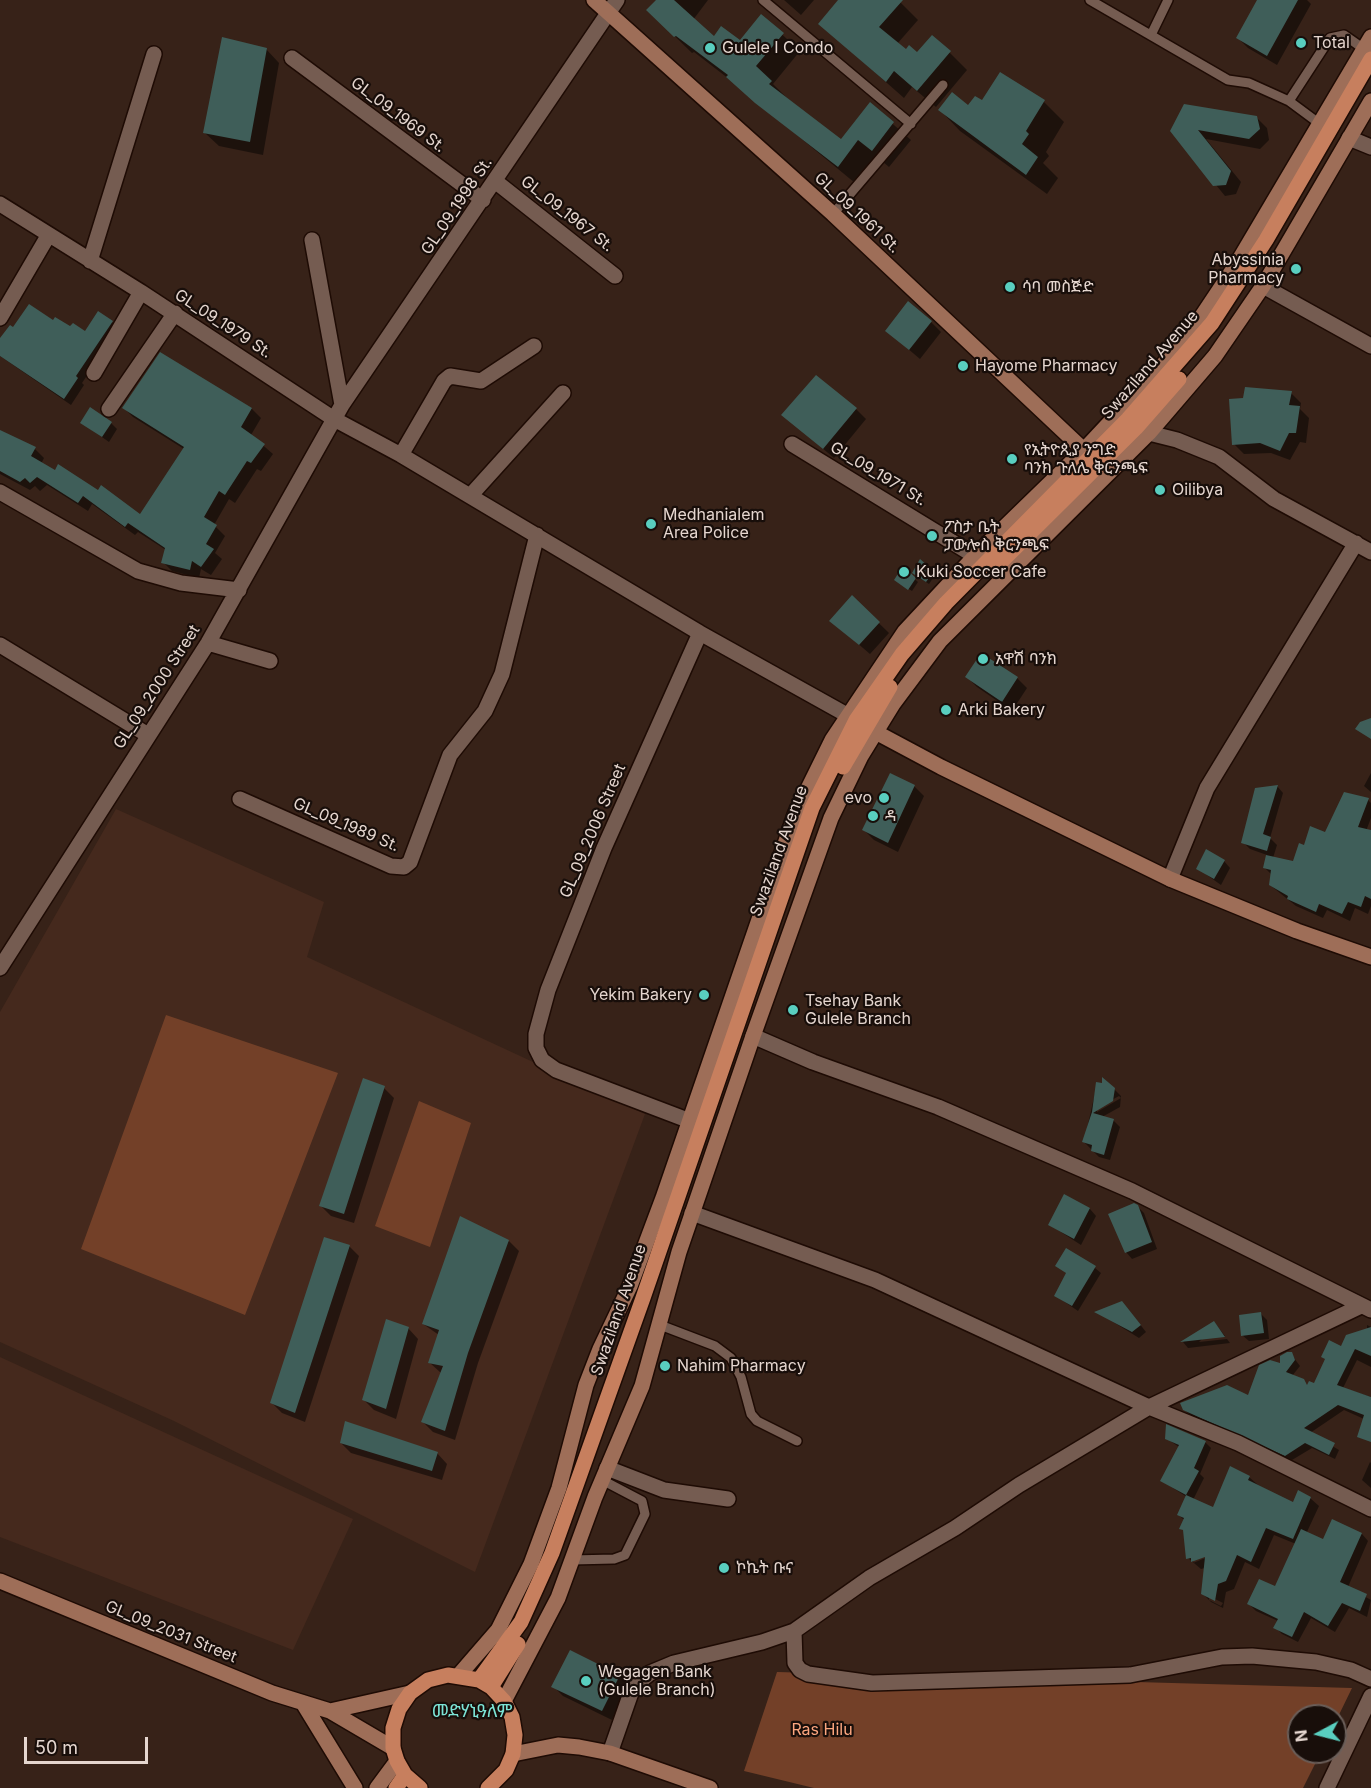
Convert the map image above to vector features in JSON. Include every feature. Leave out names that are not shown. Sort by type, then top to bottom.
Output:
[{"type":"main road","name":"GL_09_1961 St.","points":[[594,0],[833,214],[1095,461]]},
{"type":"main road","points":[[459,1675],[498,1630],[531,1564],[559,1488],[586,1385],[603,1341],[630,1286],[795,815],[816,769],[915,673],[1095,461],[1163,365],[1203,315],[1369,48]]},
{"type":"main road","name":"Swaziland Avenue","points":[[1095,461],[1212,323],[1266,240],[1369,48]]},
{"type":"main road","name":"Swaziland Avenue","points":[[485,1684],[521,1622],[552,1553],[643,1298],[812,808],[902,654],[946,603],[1178,380],[1231,313],[1371,79]]},
{"type":"main road","points":[[504,1701],[558,1598],[605,1474],[642,1386],[692,1213],[831,818],[861,724],[905,631],[975,556],[1095,461],[1149,433],[1215,356],[1263,286],[1371,101]]},
{"type":"main road","points":[[861,724],[1170,879],[1297,931],[1371,957]]},
{"type":"main road","name":"GL_09_2031 Street","points":[[0,1581],[303,1703],[330,1711],[395,1754]]},
{"type":"main road","points":[[396,1788],[412,1783],[395,1754],[393,1728],[399,1709],[410,1693],[428,1680],[459,1675],[485,1684],[504,1701],[512,1717],[516,1736],[513,1754],[506,1770],[488,1788]]},
{"type":"main road","name":"GL_09_2031 Street","points":[[330,1711],[410,1693]]},
{"type":"main road","points":[[303,1703],[356,1788]]},
{"type":"main road","points":[[513,1754],[558,1745],[610,1753],[710,1788]]},
{"type":"main road","points":[[377,1788],[395,1754]]},
{"type":"street","name":"GL_09_1998 St.","points":[[334,419],[617,0]]},
{"type":"street","points":[[90,261],[154,54]]},
{"type":"street","name":"GL_09_1969 St.","points":[[292,58],[483,200]]},
{"type":"street","points":[[1349,138],[1371,147]]},
{"type":"street","name":"GL_09_1967 St.","points":[[495,181],[615,276]]},
{"type":"street","name":"GL_09_1979 St.","points":[[0,204],[175,313],[334,419],[400,455],[700,633],[861,724]]},
{"type":"street","points":[[0,318],[48,236]]},
{"type":"street","points":[[312,240],[342,405]]},
{"type":"street","points":[[1263,286],[1371,346]]},
{"type":"street","points":[[94,373],[141,292]]},
{"type":"street","points":[[109,409],[175,313]]},
{"type":"street","points":[[400,455],[444,381],[450,376],[481,381],[534,346]]},
{"type":"street","points":[[470,496],[562,393]]},
{"type":"street","name":"GL_09_2000 Street","points":[[0,968],[208,643],[334,419]]},
{"type":"street","points":[[1149,433],[1177,440],[1219,457],[1274,499],[1371,552]]},
{"type":"street","name":"GL_09_1971 St.","points":[[792,444],[975,556]]},
{"type":"street","points":[[0,492],[138,571],[181,583],[239,590]]},
{"type":"street","name":"GL_09_1989 St.","points":[[240,800],[391,866],[404,867],[410,862],[450,755],[485,711],[502,674],[537,536]]},
{"type":"street","points":[[1170,879],[1208,788],[1356,543]]},
{"type":"street","name":"GL_09_2006 Street","points":[[690,1120],[555,1070],[542,1060],[536,1048],[536,1034],[548,990],[604,848],[700,633]]},
{"type":"street","points":[[208,643],[270,661]]},
{"type":"street","points":[[2,651],[148,735]]},
{"type":"street","points":[[753,1036],[813,1062],[938,1107],[1132,1191],[1366,1308]]},
{"type":"street","points":[[692,1213],[874,1280],[1149,1407],[1238,1443],[1371,1509]]},
{"type":"street","points":[[610,1753],[633,1687],[650,1673],[674,1663],[762,1642],[794,1631],[869,1578],[955,1528],[1019,1485],[1149,1407],[1366,1308]]},
{"type":"street","points":[[605,1474],[664,1490],[728,1499]]},
{"type":"street","points":[[794,1631],[795,1664],[800,1670],[808,1674],[872,1683],[1130,1675],[1222,1657],[1252,1656],[1316,1662],[1351,1670],[1371,1679]]},
{"type":"street","points":[[1327,1788],[1371,1696]]},
{"type":"lane","points":[[763,0],[910,124]]},
{"type":"lane","points":[[1090,0],[1228,80],[1249,83],[1289,101],[1320,124]]},
{"type":"lane","points":[[1151,35],[1168,0]]},
{"type":"lane","points":[[1289,101],[1330,38],[1344,35],[1369,48]]},
{"type":"lane","points":[[833,214],[943,85]]},
{"type":"lane","points":[[660,1325],[715,1346],[731,1358],[741,1377],[752,1414],[757,1421],[797,1442]]},
{"type":"lane","points":[[572,1560],[614,1559],[625,1555],[645,1514],[642,1501],[605,1474]]},
{"type":"shaded area","points":[[116,809],[324,902],[307,957],[645,1114],[475,1572],[174,1421],[0,1342],[0,1012]]},
{"type":"shaded area","points":[[0,1357],[353,1519],[293,1650],[0,1537]]},
{"type":"green space","points":[[166,1015],[338,1073],[245,1315],[81,1249]]},
{"type":"green space","points":[[419,1101],[471,1123],[430,1247],[375,1226]]},
{"type":"green space","name":"Ras Hilu","points":[[777,1672],[1352,1688],[1344,1704],[1287,1704],[1287,1764],[1315,1764],[1303,1788],[814,1788],[744,1771]]},
{"type":"building","points":[[656,0],[674,0],[714,36],[721,26],[740,40],[761,14],[784,33],[756,66],[772,81],[769,84],[841,139],[870,102],[894,122],[872,151],[858,140],[838,167],[755,103],[726,77],[728,75],[676,36],[674,37],[646,10]]},
{"type":"building","points":[[838,0],[903,0],[879,27],[906,49],[909,45],[917,52],[932,35],[951,51],[917,91],[894,71],[886,82],[818,24]]},
{"type":"building","points":[[1257,0],[1298,0],[1267,56],[1236,38]]},
{"type":"building","points":[[222,37],[267,48],[250,142],[203,133]]},
{"type":"building","points":[[1000,72],[1045,100],[1026,131],[1029,134],[1022,144],[1038,157],[1026,175],[938,110],[952,92],[968,105],[975,96],[982,100]]},
{"type":"building","points":[[1184,104],[1257,116],[1260,129],[1249,139],[1198,130],[1231,171],[1226,185],[1213,186],[1170,131]]},
{"type":"building","points":[[908,301],[932,321],[909,350],[885,331]]},
{"type":"building","points":[[29,304],[53,320],[55,317],[70,326],[73,323],[85,331],[98,311],[113,321],[76,376],[78,378],[64,399],[0,356],[0,338],[10,325],[13,327]]},
{"type":"building","points":[[160,352],[252,408],[241,427],[265,444],[251,463],[247,461],[225,495],[219,491],[204,517],[217,525],[206,544],[214,549],[201,567],[192,561],[190,570],[161,563],[165,548],[128,523],[125,527],[83,496],[78,503],[37,477],[30,483],[25,478],[20,482],[0,471],[0,430],[36,447],[31,456],[55,470],[58,464],[98,490],[101,485],[140,514],[184,447],[122,408]]},
{"type":"building","points":[[816,375],[857,408],[823,449],[781,415]]},
{"type":"building","points":[[1245,387],[1292,391],[1289,405],[1300,406],[1296,433],[1289,433],[1280,451],[1260,443],[1232,445],[1229,399],[1243,398]]},
{"type":"building","points":[[90,407],[112,422],[102,437],[80,423]]},
{"type":"building","points":[[920,559],[934,571],[926,582],[912,573]]},
{"type":"building","name":"Kuki Soccer Cafe","points":[[903,566],[916,578],[908,590],[894,580]]},
{"type":"building","points":[[852,595],[880,622],[859,645],[829,621]]},
{"type":"building","points":[[981,653],[1018,677],[1002,702],[965,677]]},
{"type":"building","points":[[1371,718],[1371,739],[1355,729],[1360,722]]},
{"type":"building","points":[[890,773],[915,785],[888,843],[862,830]]},
{"type":"building","points":[[1278,785],[1263,834],[1271,837],[1267,851],[1241,843],[1255,788]]},
{"type":"building","points":[[1344,792],[1369,798],[1358,827],[1371,830],[1371,899],[1365,896],[1361,907],[1348,902],[1342,914],[1319,904],[1316,912],[1287,899],[1288,896],[1269,885],[1271,870],[1263,868],[1266,855],[1293,861],[1299,843],[1304,845],[1310,826],[1325,832]]},
{"type":"building","points":[[1206,849],[1225,860],[1214,879],[1196,869]]},
{"type":"building","points":[[1102,1077],[1115,1088],[1113,1101],[1093,1113],[1114,1119],[1104,1155],[1091,1151],[1092,1145],[1082,1142],[1092,1112],[1096,1082],[1102,1083]]},
{"type":"building","points":[[363,1078],[385,1086],[344,1214],[319,1206]]},
{"type":"building","points":[[1064,1194],[1090,1208],[1074,1239],[1048,1225]]},
{"type":"building","points":[[1134,1203],[1138,1205],[1152,1242],[1125,1253],[1108,1214]]},
{"type":"building","points":[[460,1216],[509,1240],[468,1353],[445,1431],[421,1422],[443,1366],[428,1363],[439,1330],[422,1324]]},
{"type":"building","points":[[324,1237],[350,1245],[295,1413],[270,1403]]},
{"type":"building","points":[[1066,1248],[1096,1266],[1072,1306],[1054,1296],[1066,1273],[1055,1266]]},
{"type":"building","points":[[1122,1301],[1141,1325],[1132,1332],[1094,1312]]},
{"type":"building","points":[[1261,1312],[1264,1333],[1241,1336],[1239,1315]]},
{"type":"building","points":[[386,1319],[409,1327],[386,1409],[362,1400]]},
{"type":"building","points":[[1214,1321],[1225,1337],[1180,1342]]},
{"type":"building","points":[[1371,1327],[1371,1356],[1355,1349],[1337,1385],[1371,1397],[1371,1442],[1357,1437],[1364,1415],[1338,1405],[1304,1428],[1335,1443],[1329,1455],[1305,1443],[1285,1456],[1183,1410],[1180,1403],[1227,1385],[1248,1395],[1259,1365],[1270,1360],[1280,1363],[1280,1356],[1287,1352],[1292,1352],[1295,1360],[1286,1372],[1304,1379],[1307,1385],[1309,1381],[1314,1383],[1325,1359],[1321,1357],[1329,1340],[1341,1346],[1346,1335]]},
{"type":"building","points":[[345,1421],[438,1452],[432,1471],[340,1443]]},
{"type":"building","points":[[1166,1424],[1206,1441],[1194,1468],[1199,1471],[1186,1495],[1160,1481],[1179,1445],[1165,1439]]},
{"type":"building","points":[[1230,1466],[1250,1476],[1248,1480],[1293,1502],[1298,1490],[1311,1497],[1293,1539],[1266,1528],[1251,1562],[1237,1555],[1226,1581],[1218,1584],[1215,1601],[1201,1594],[1205,1557],[1191,1562],[1191,1558],[1186,1559],[1183,1530],[1179,1529],[1184,1518],[1177,1515],[1186,1495],[1213,1507]]},
{"type":"building","points":[[1332,1519],[1362,1533],[1340,1582],[1367,1594],[1360,1611],[1342,1603],[1328,1626],[1304,1612],[1292,1637],[1273,1628],[1278,1619],[1247,1604],[1259,1579],[1275,1586],[1301,1529],[1323,1539]]},
{"type":"building","name":"Wegagen Bank (Gulele Branch)","points":[[570,1650],[620,1675],[602,1711],[551,1687]]},
{"type":"place","name":"Total","points":[[1301,43]]},
{"type":"place","name":"Gulele I Condo","points":[[710,48]]},
{"type":"place","name":"Abyssinia Pharmacy","points":[[1296,269]]},
{"type":"place","name":"ሳባ መስጅድ","points":[[1010,287]]},
{"type":"place","name":"Hayome Pharmacy","points":[[963,366]]},
{"type":"place","name":"የኢትዮጲያ ንግድ ባንክ ጉለሌ ቅርንጫፍ","points":[[1012,459]]},
{"type":"place","name":"Oilibya","points":[[1160,490]]},
{"type":"place","name":"Medhanialem Area Police","points":[[651,524]]},
{"type":"place","name":"ፖስታ ቤት ፓውሎስ ቅርንጫፍ","points":[[932,536]]},
{"type":"place","name":"Kuki Soccer Cafe","points":[[904,572]]},
{"type":"place","name":"አዋሽ ባንክ","points":[[983,659]]},
{"type":"place","name":"Arki Bakery","points":[[946,710]]},
{"type":"place","name":"evo","points":[[884,798]]},
{"type":"place","name":"ዳ","points":[[873,816]]},
{"type":"place","name":"Yekim Bakery","points":[[704,995]]},
{"type":"place","name":"Tsehay Bank Gulele Branch","points":[[793,1010]]},
{"type":"place","name":"Nahim Pharmacy","points":[[665,1366]]},
{"type":"place","name":"ኮኬት ቡና","points":[[724,1568]]},
{"type":"place","name":"Wegagen Bank (Gulele Branch)","points":[[586,1681]]},
{"type":"district","name":"መድሃኒዓለም","points":[[472,1712]]}]
